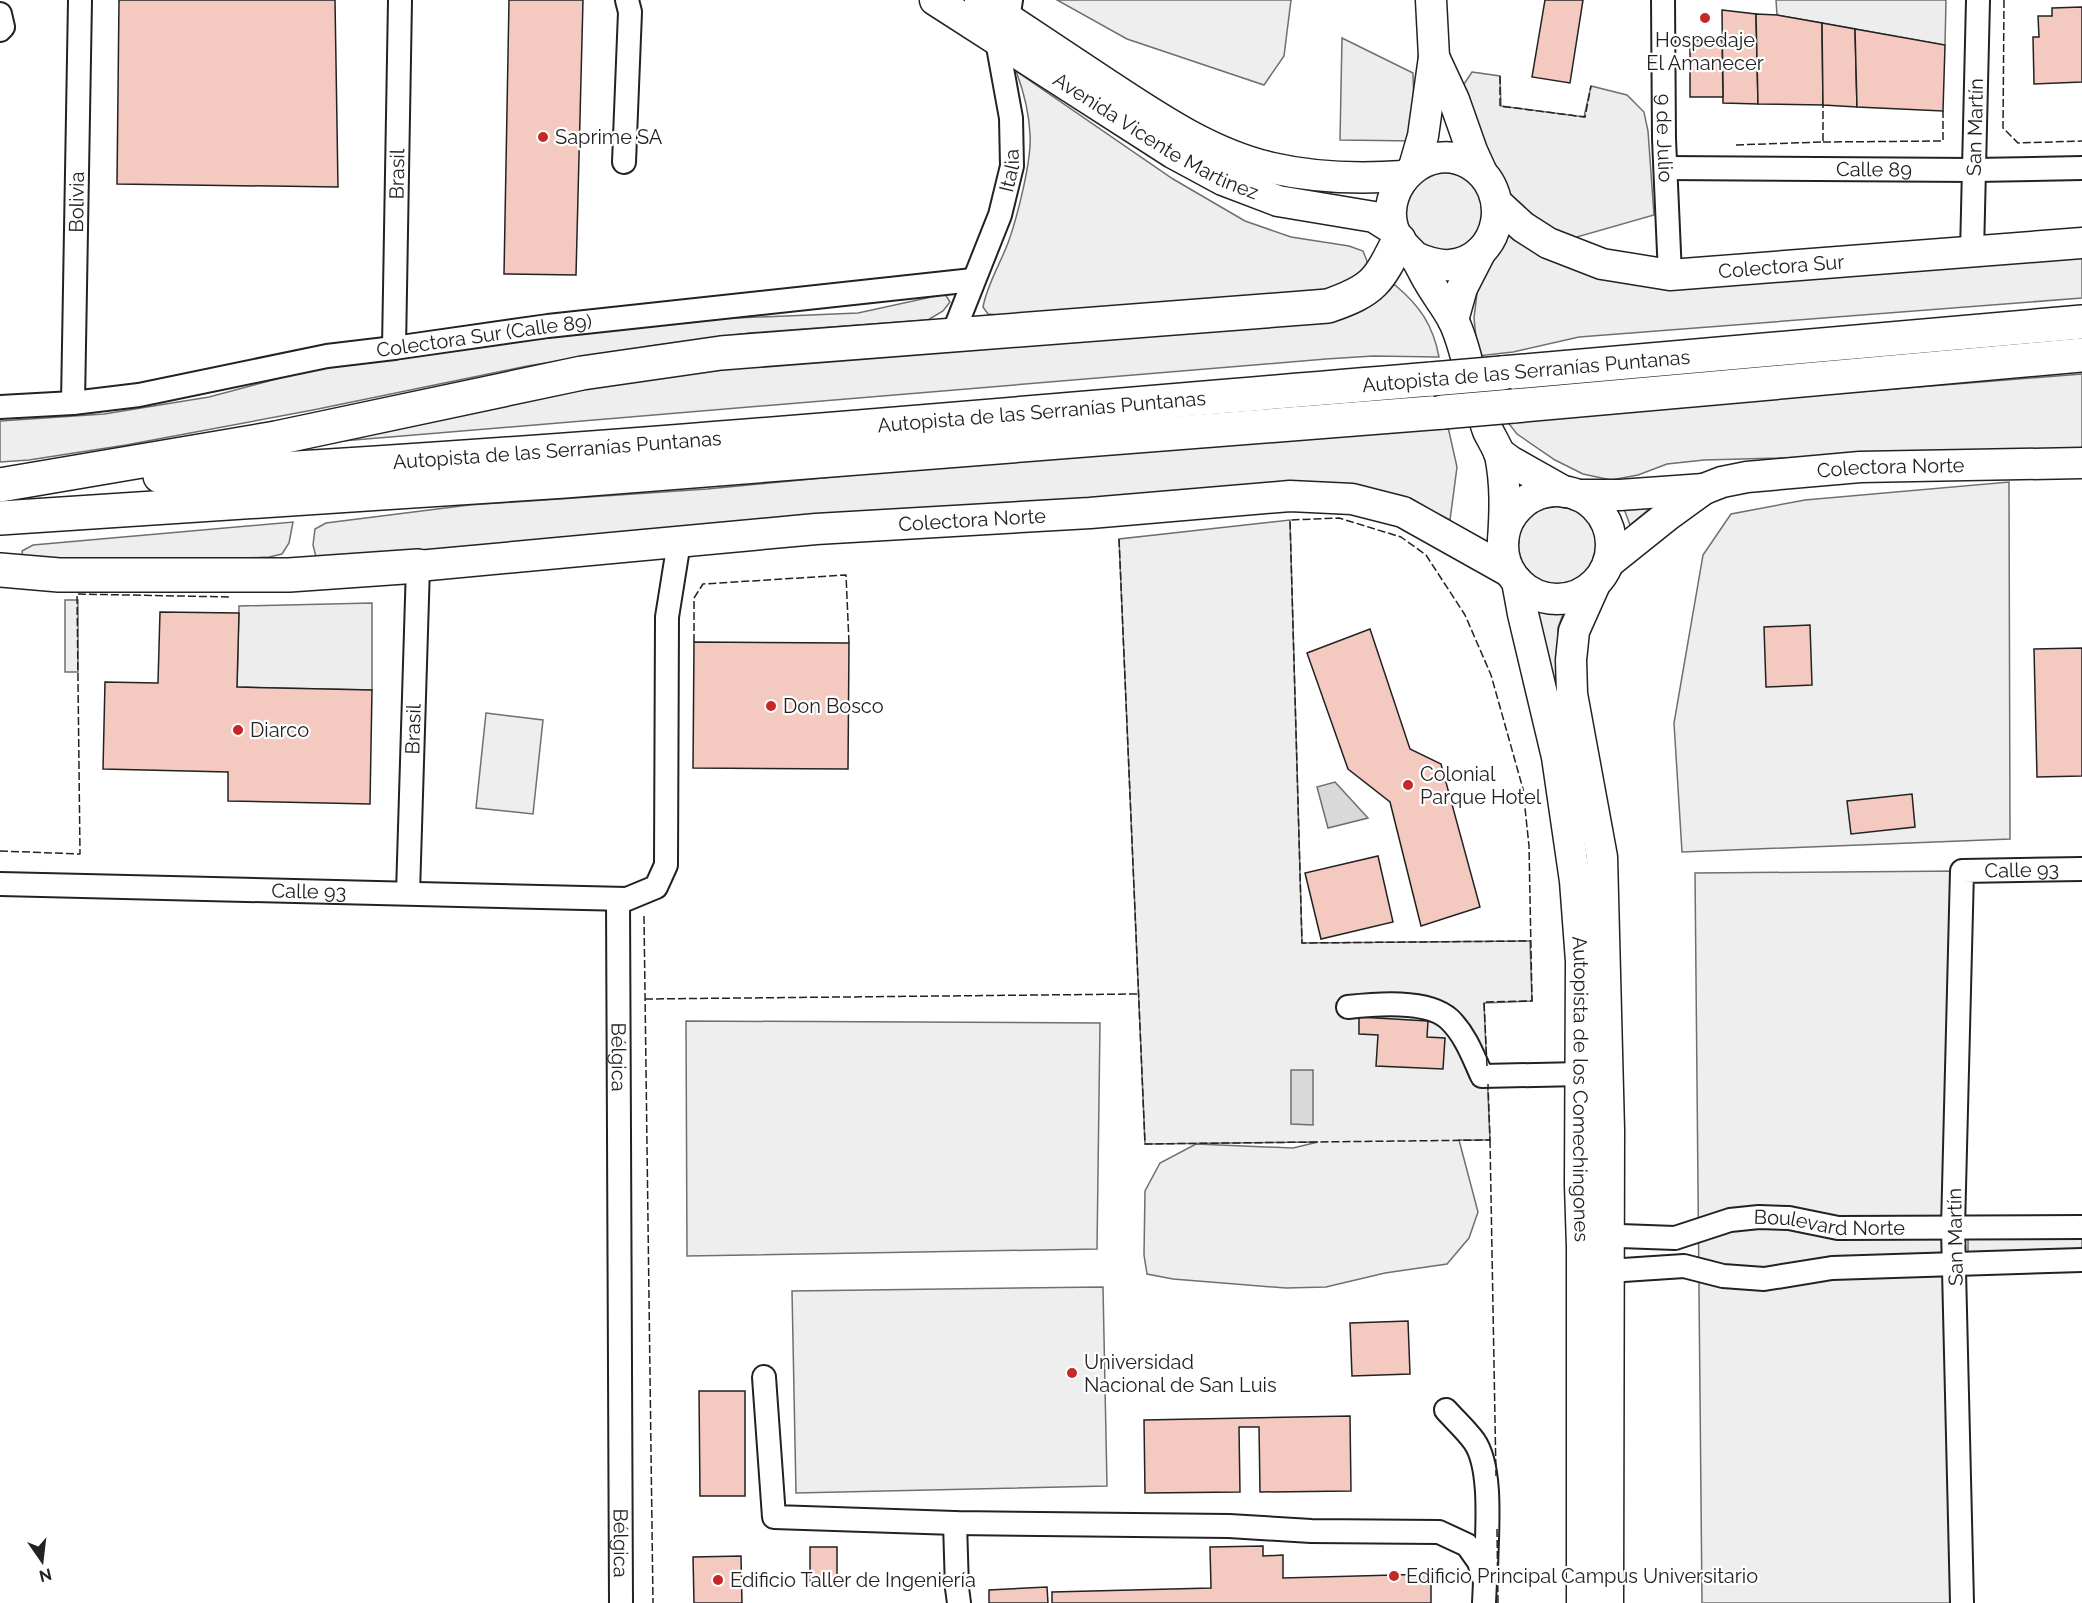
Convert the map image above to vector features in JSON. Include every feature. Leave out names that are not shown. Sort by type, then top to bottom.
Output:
[{"type":"highway","points":[[0,485],[276,438],[582,373],[721,353],[1328,306],[1357,296],[1370,286],[1383,273],[1402,242]]},
{"type":"highway","name":"Autopista de las Serranías Puntanas","points":[[0,485],[530,453],[1432,379],[2073,322]]},
{"type":"highway","name":"Autopista de las Serranías Puntanas","points":[[0,518],[565,481],[1443,412],[2082,355]]},
{"type":"highway","points":[[0,570],[59,575],[289,575],[418,566]]},
{"type":"main road","name":"Avenida Vicente Martinez","points":[[935,0],[1005,20],[1161,120],[1224,153],[1272,168],[1320,176],[1371,178],[1409,172]]},
{"type":"main road","name":"Avenida Vicente Martinez","points":[[980,0],[1173,153],[1224,180],[1278,201],[1374,217],[1402,242]]},
{"type":"main road","points":[[1431,0],[1434,57],[1423,136],[1409,172],[1394,192],[1390,211],[1402,242],[1453,320],[1488,430],[1499,453],[1505,494],[1504,557],[1514,576],[1531,592],[1546,598],[1564,598],[1580,594],[1601,573],[1611,547],[1610,530],[1602,515],[1592,503],[1518,466],[1499,453]]},
{"type":"main road","points":[[1434,57],[1454,100],[1482,174],[1492,187],[1498,204],[1497,221],[1492,237],[1481,251],[1462,288],[1453,320]]},
{"type":"main road","points":[[1409,172],[1434,158],[1452,158],[1468,163],[1482,174]]},
{"type":"main road","name":"Colectora Sur","points":[[1498,204],[1539,238],[1574,254],[1602,264],[1670,274],[2082,243]]},
{"type":"main road","points":[[1402,242],[1432,264],[1450,265],[1467,260],[1481,251]]},
{"type":"main road","name":"Colectora Norte","points":[[1601,573],[1668,514],[1704,489],[1722,482],[1747,477],[1860,467],[2082,463]]},
{"type":"main road","name":"Colectora Norte","points":[[1571,493],[1620,495],[1704,489]]},
{"type":"main road","points":[[1503,541],[1514,513],[1524,503],[1537,495],[1551,491],[1571,493]]},
{"type":"main road","name":"Colectora Norte","points":[[418,566],[816,529],[1090,513],[1300,496],[1352,499],[1403,512],[1514,576]]},
{"type":"main road","name":"Autopista de los Comechingones","points":[[1582,1603],[1595,1236],[1607,1024],[1602,857],[1572,694],[1571,660],[1574,631],[1601,573]]},
{"type":"main road","name":"Autopista de los Comechingones","points":[[1514,576],[1557,757],[1575,881],[1581,961],[1580,1185],[1595,1236]]},
{"type":"main road","name":"Autopista de los Comechingones","points":[[1595,1272],[1608,1603]]},
{"type":"street","name":"Bolivia","points":[[73,403],[80,0]]},
{"type":"street","name":"Brasil","points":[[394,348],[400,0]]},
{"type":"street","points":[[624,162],[630,12],[627,0]]},
{"type":"street","name":"9 de Julio","points":[[1663,0],[1670,274]]},
{"type":"street","name":"San Martín","points":[[1972,253],[1978,0]]},
{"type":"street","points":[[0,14],[3,27],[0,30]]},
{"type":"street","name":"Italia","points":[[952,336],[1000,215],[1012,165],[1005,20]]},
{"type":"street","name":"Calle 89","points":[[1666,168],[1974,170],[2082,168]]},
{"type":"street","name":"Colectora Sur (Calle 89)","points":[[0,407],[73,403],[138,395],[327,356],[548,326],[973,280]]},
{"type":"street","points":[[618,899],[627,899],[656,887],[666,865],[667,617],[679,542]]},
{"type":"street","name":"Brasil","points":[[408,894],[418,566]]},
{"type":"street","name":"Calle 93","points":[[1962,871],[2082,869]]},
{"type":"street","name":"San Martín","points":[[1962,871],[1953,1228],[1962,1603]]},
{"type":"street","name":"Calle 93","points":[[0,884],[618,899]]},
{"type":"street","name":"Bélgica","points":[[618,899],[621,1603]]},
{"type":"street","points":[[1348,1007],[1373,1004],[1424,1007],[1447,1017],[1463,1036],[1482,1076],[1581,1074]]},
{"type":"street","name":"Boulevard Norte","points":[[1595,1236],[1675,1238],[1730,1220],[1759,1217],[1789,1218],[1838,1228],[2082,1227]]},
{"type":"street","name":"Boulevard Norte","points":[[1595,1272],[1684,1266],[1723,1276],[1764,1279],[1832,1268],[2082,1260]]},
{"type":"street","points":[[764,1377],[774,1517],[955,1523],[1240,1526],[1311,1531],[1440,1532],[1467,1545],[1479,1562],[1485,1592]]},
{"type":"street","points":[[1446,1410],[1475,1442],[1483,1463],[1486,1484],[1485,1592]]},
{"type":"street","points":[[955,1523],[959,1603]]},
{"type":"shaded area","points":[[1057,0],[1291,0],[1284,56],[1264,85],[1127,39]]},
{"type":"shaded area","points":[[1776,0],[1946,0],[1945,45],[1777,15]]},
{"type":"shaded area","points":[[1342,38],[1413,73],[1415,141],[1340,140]]},
{"type":"shaded area","points":[[1016,71],[1173,179],[1245,221],[1291,237],[1349,246],[1363,251],[1367,261],[1366,269],[1331,293],[988,314],[983,307],[985,299],[1012,232],[1029,158],[1029,118]]},
{"type":"shaded area","points":[[1472,72],[1500,76],[1501,106],[1584,117],[1591,86],[1627,95],[1644,112],[1648,131],[1654,215],[1556,243],[1502,200],[1467,120],[1464,84]]},
{"type":"shaded area","points":[[1436,170],[1464,174],[1488,206],[1475,244],[1433,254],[1403,225],[1409,191],[1418,181]]},
{"type":"shaded area","points":[[1506,223],[1585,271],[2082,254],[2082,298],[1579,337],[1513,352],[1478,356],[1474,318],[1479,277]]},
{"type":"shaded area","points":[[1395,285],[1412,301],[1424,317],[1433,335],[1439,357],[1373,356],[1326,359],[282,446],[611,381]]},
{"type":"shaded area","points":[[945,294],[950,302],[943,311],[928,320],[749,333],[658,345],[527,366],[313,410],[126,445],[29,460],[0,462],[0,421],[104,414],[209,397],[336,363],[444,348],[712,319],[858,313]]},
{"type":"shaded area","points":[[2082,374],[2082,450],[1704,460],[1667,464],[1638,475],[1611,480],[1583,474],[1555,460],[1517,434],[1506,420]]},
{"type":"shaded area","points":[[1448,427],[1457,467],[1450,520],[1406,498],[680,535],[316,557],[313,545],[315,529],[326,523],[469,505],[707,489],[990,462]]},
{"type":"shaded area","points":[[2009,482],[2010,839],[1682,852],[1674,723],[1703,555],[1731,514],[1805,500]]},
{"type":"shaded area","points":[[1557,503],[1581,510],[1593,522],[1600,546],[1593,570],[1581,582],[1557,589],[1533,582],[1521,570],[1514,546],[1521,522],[1533,510]]},
{"type":"shaded area","points":[[1654,505],[1630,525],[1623,506]]},
{"type":"shaded area","points":[[1290,520],[1302,943],[1530,941],[1532,1001],[1484,1003],[1490,1140],[1459,1140],[1478,1212],[1469,1238],[1447,1264],[1385,1273],[1326,1287],[1286,1288],[1173,1279],[1147,1274],[1144,1255],[1145,1191],[1160,1163],[1196,1144],[1293,1148],[1318,1142],[1145,1144],[1119,539]]},
{"type":"shaded area","points":[[293,522],[289,543],[282,554],[269,557],[78,565],[23,558],[22,551],[33,545]]},
{"type":"shaded area","points":[[1528,599],[1564,611],[1558,628],[1558,654],[1572,744]]},
{"type":"shaded area","points":[[65,600],[78,600],[78,672],[65,672]]},
{"type":"shaded area","points":[[372,603],[372,690],[237,687],[239,606]]},
{"type":"shaded area","points":[[486,713],[543,720],[533,814],[476,808]]},
{"type":"shaded area","points":[[1335,782],[1368,818],[1328,828],[1317,787]]},
{"type":"shaded area","points":[[1961,871],[1962,1603],[1702,1603],[1695,873]]},
{"type":"shaded area","points":[[686,1021],[1100,1023],[1097,1249],[687,1256]]},
{"type":"shaded area","points":[[1291,1070],[1313,1070],[1313,1125],[1291,1124]]},
{"type":"shaded area","points":[[2082,1236],[2082,1253],[1968,1254],[1968,1237]]},
{"type":"shaded area","points":[[1103,1287],[1107,1486],[796,1493],[792,1291]]},
{"type":"building","points":[[119,0],[335,0],[338,187],[117,184]]},
{"type":"building","name":"Saprime SA","points":[[509,0],[583,0],[576,275],[504,274]]},
{"type":"building","points":[[1545,0],[1583,0],[1570,83],[1532,77]]},
{"type":"building","points":[[2082,7],[2082,82],[2034,84],[2033,37],[2039,37],[2038,16],[2052,16],[2052,8]]},
{"type":"building","points":[[1722,10],[1756,14],[1758,104],[1723,103]]},
{"type":"building","points":[[1756,14],[1777,15],[1822,23],[1823,105],[1758,104]]},
{"type":"building","points":[[1822,23],[1855,29],[1857,107],[1823,105]]},
{"type":"building","points":[[1855,29],[1945,45],[1943,111],[1857,107]]},
{"type":"building","points":[[1690,40],[1722,40],[1723,97],[1690,97]]},
{"type":"building","name":"Diarco","points":[[160,612],[239,613],[237,687],[372,690],[370,804],[228,801],[228,772],[103,769],[105,682],[158,683]]},
{"type":"building","points":[[1810,625],[1812,685],[1766,687],[1764,627]]},
{"type":"building","name":"Colonial Parque Hotel","points":[[1370,629],[1410,749],[1441,764],[1480,907],[1421,926],[1390,802],[1348,769],[1307,653]]},
{"type":"building","name":"Don Bosco","points":[[694,642],[849,643],[848,769],[693,768]]},
{"type":"building","points":[[2082,648],[2082,776],[2037,777],[2034,649]]},
{"type":"building","points":[[1912,794],[1915,827],[1851,834],[1847,801]]},
{"type":"building","points":[[1378,856],[1393,922],[1321,939],[1305,873]]},
{"type":"building","points":[[1359,1017],[1428,1021],[1427,1037],[1445,1038],[1443,1069],[1376,1066],[1378,1035],[1359,1034]]},
{"type":"building","points":[[1408,1321],[1410,1374],[1352,1376],[1350,1323]]},
{"type":"building","points":[[699,1391],[745,1391],[745,1496],[700,1496]]},
{"type":"building","points":[[1350,1416],[1351,1491],[1260,1492],[1259,1427],[1239,1427],[1240,1492],[1145,1493],[1144,1420]]},
{"type":"building","name":"Edificio Principal Campus Universitario","points":[[1263,1546],[1263,1556],[1283,1555],[1283,1578],[1431,1574],[1431,1603],[1052,1603],[1052,1592],[1211,1588],[1210,1547]]},
{"type":"building","points":[[810,1547],[837,1547],[837,1581],[810,1581]]},
{"type":"building","name":"Edificio Taller de Ingeniería","points":[[741,1556],[742,1603],[694,1603],[693,1557]]},
{"type":"building","points":[[1047,1587],[1048,1603],[989,1603],[989,1590]]},
{"type":"fence","points":[[2004,0],[2003,128],[2018,143],[2082,141]]},
{"type":"fence","points":[[1500,76],[1500,106],[1585,117],[1591,86]]},
{"type":"fence","points":[[1736,145],[1823,142],[1823,105]]},
{"type":"fence","points":[[1823,142],[1943,141],[1943,111]]},
{"type":"fence","points":[[1487,1066],[1484,1002],[1532,1001],[1529,846],[1523,789],[1491,675],[1465,615],[1426,555],[1401,537],[1339,518],[1290,520],[1302,943],[1530,941]]},
{"type":"fence","points":[[1119,539],[1145,1144],[1490,1140],[1488,1084]]},
{"type":"fence","points":[[694,642],[694,598],[703,584],[846,575],[849,643]]},
{"type":"fence","points":[[0,851],[80,854],[77,594],[230,597]]},
{"type":"fence","points":[[644,916],[653,1603]]},
{"type":"fence","points":[[645,999],[1138,994]]},
{"type":"fence","points":[[1490,1140],[1496,1476]]},
{"type":"fence","points":[[1497,1529],[1498,1603]]},
{"type":"place","name":"Hospedaje El Amanecer","points":[[1705,18]]},
{"type":"place","name":"Saprime SA","points":[[543,137]]},
{"type":"place","name":"Don Bosco","points":[[771,706]]},
{"type":"place","name":"Diarco","points":[[238,730]]},
{"type":"place","name":"Colonial Parque Hotel","points":[[1408,785]]},
{"type":"place","name":"Universidad Nacional de San Luis","points":[[1072,1373]]},
{"type":"place","name":"Edificio Principal Campus Universitario","points":[[1394,1576]]},
{"type":"place","name":"Edificio Taller de Ingeniería","points":[[718,1580]]}]
